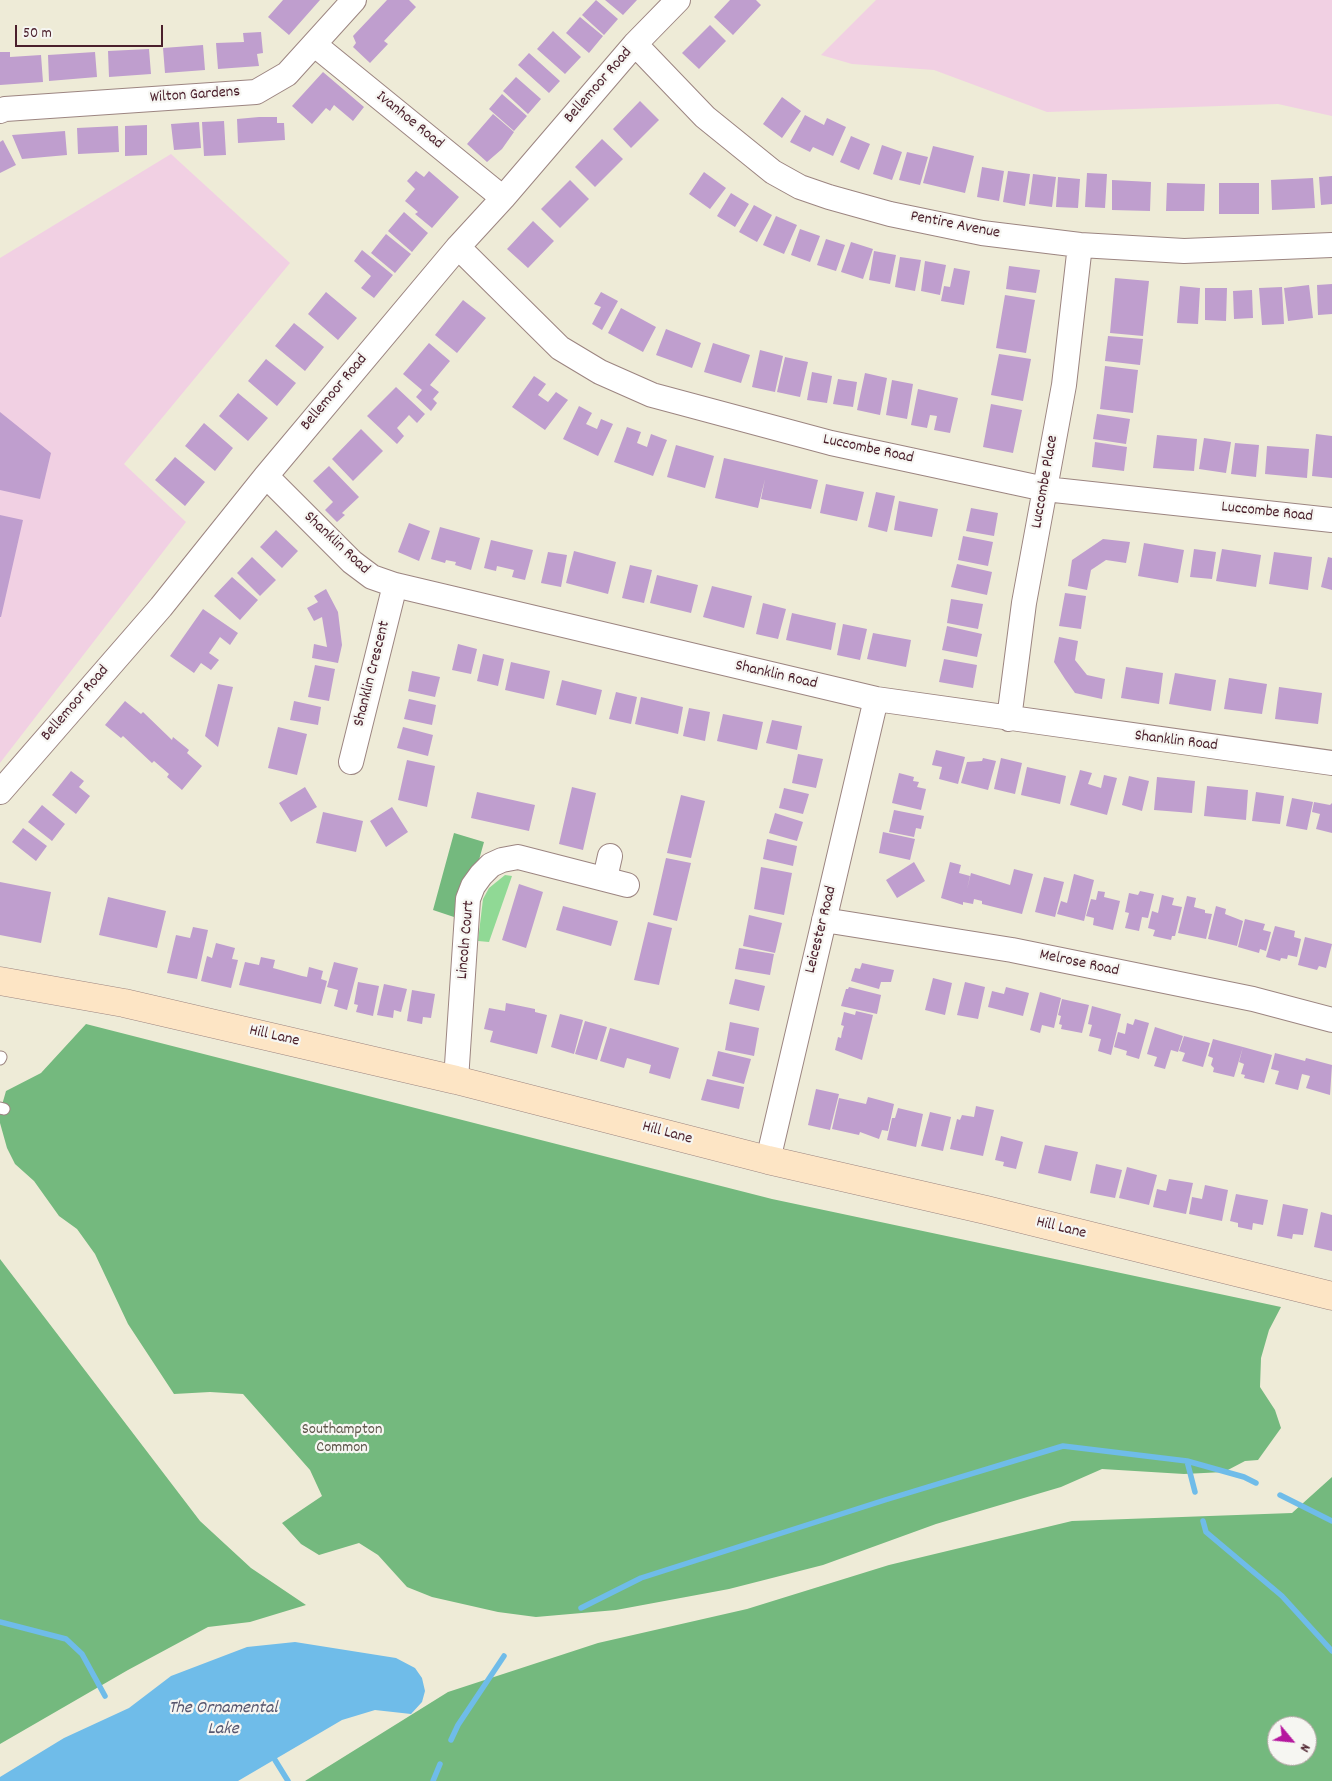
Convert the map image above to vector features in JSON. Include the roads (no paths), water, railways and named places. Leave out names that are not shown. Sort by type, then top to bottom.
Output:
[{"type":"street","name":"Wilton Gardens","points":[[0,111],[5,109],[256,92],[287,74],[354,0]]},
{"type":"street","name":"Bellemoor Road","points":[[0,792],[162,607],[266,476],[458,247],[503,198],[635,44],[678,0]]},
{"type":"street","name":"Pentire Avenue","points":[[635,44],[705,117],[773,172],[800,187],[890,214],[973,231],[1080,245],[1184,250],[1332,245]]},
{"type":"street","name":"Ivanhoe Road","points":[[315,45],[503,198]]},
{"type":"street","name":"Luccombe Place","points":[[1009,719],[1024,603],[1064,385],[1080,245]]},
{"type":"street","name":"Luccombe Road","points":[[458,247],[560,348],[600,372],[652,395],[831,443],[1044,489],[1332,520]]},
{"type":"street","name":"Shanklin Road","points":[[266,476],[352,562],[372,577],[395,585],[876,699],[1332,763]]},
{"type":"street","name":"Shanklin Crescent","points":[[351,762],[395,585]]},
{"type":"street","name":"Leicester Road","points":[[768,1160],[876,699]]},
{"type":"street","name":"Lincoln Court","points":[[456,1080],[468,899],[473,886],[481,875],[492,865],[502,860],[518,857],[614,873]]},
{"type":"street","name":"Melrose Road","points":[[824,920],[1012,950],[1253,999],[1332,1020]]},
{"type":"street","name":"Hill Lane","points":[[0,981],[124,1002],[456,1080],[768,1160],[986,1210],[1332,1296]]},
{"type":"water","name":"The Ornamental Lake","points":[[295,1642],[396,1658],[415,1668],[422,1678],[425,1691],[422,1702],[411,1714],[375,1710],[342,1720],[238,1781],[0,1781],[0,1777],[64,1738],[129,1708],[171,1676],[247,1647]]},
{"type":"waterway","points":[[581,1608],[641,1578],[885,1500],[1063,1446],[1187,1461],[1195,1492]]},
{"type":"waterway","points":[[1187,1461],[1244,1477],[1256,1483]]},
{"type":"waterway","points":[[1280,1495],[1332,1521]]},
{"type":"waterway","points":[[1203,1521],[1206,1532],[1282,1596],[1332,1651]]},
{"type":"waterway","points":[[0,1622],[66,1639],[82,1654],[105,1696]]},
{"type":"waterway","points":[[451,1740],[458,1725],[504,1656]]},
{"type":"waterway","points":[[275,1760],[288,1781]]},
{"type":"waterway","points":[[433,1781],[440,1764]]},
{"type":"park label","name":"Southampton Common","points":[[342,1440]]}]
